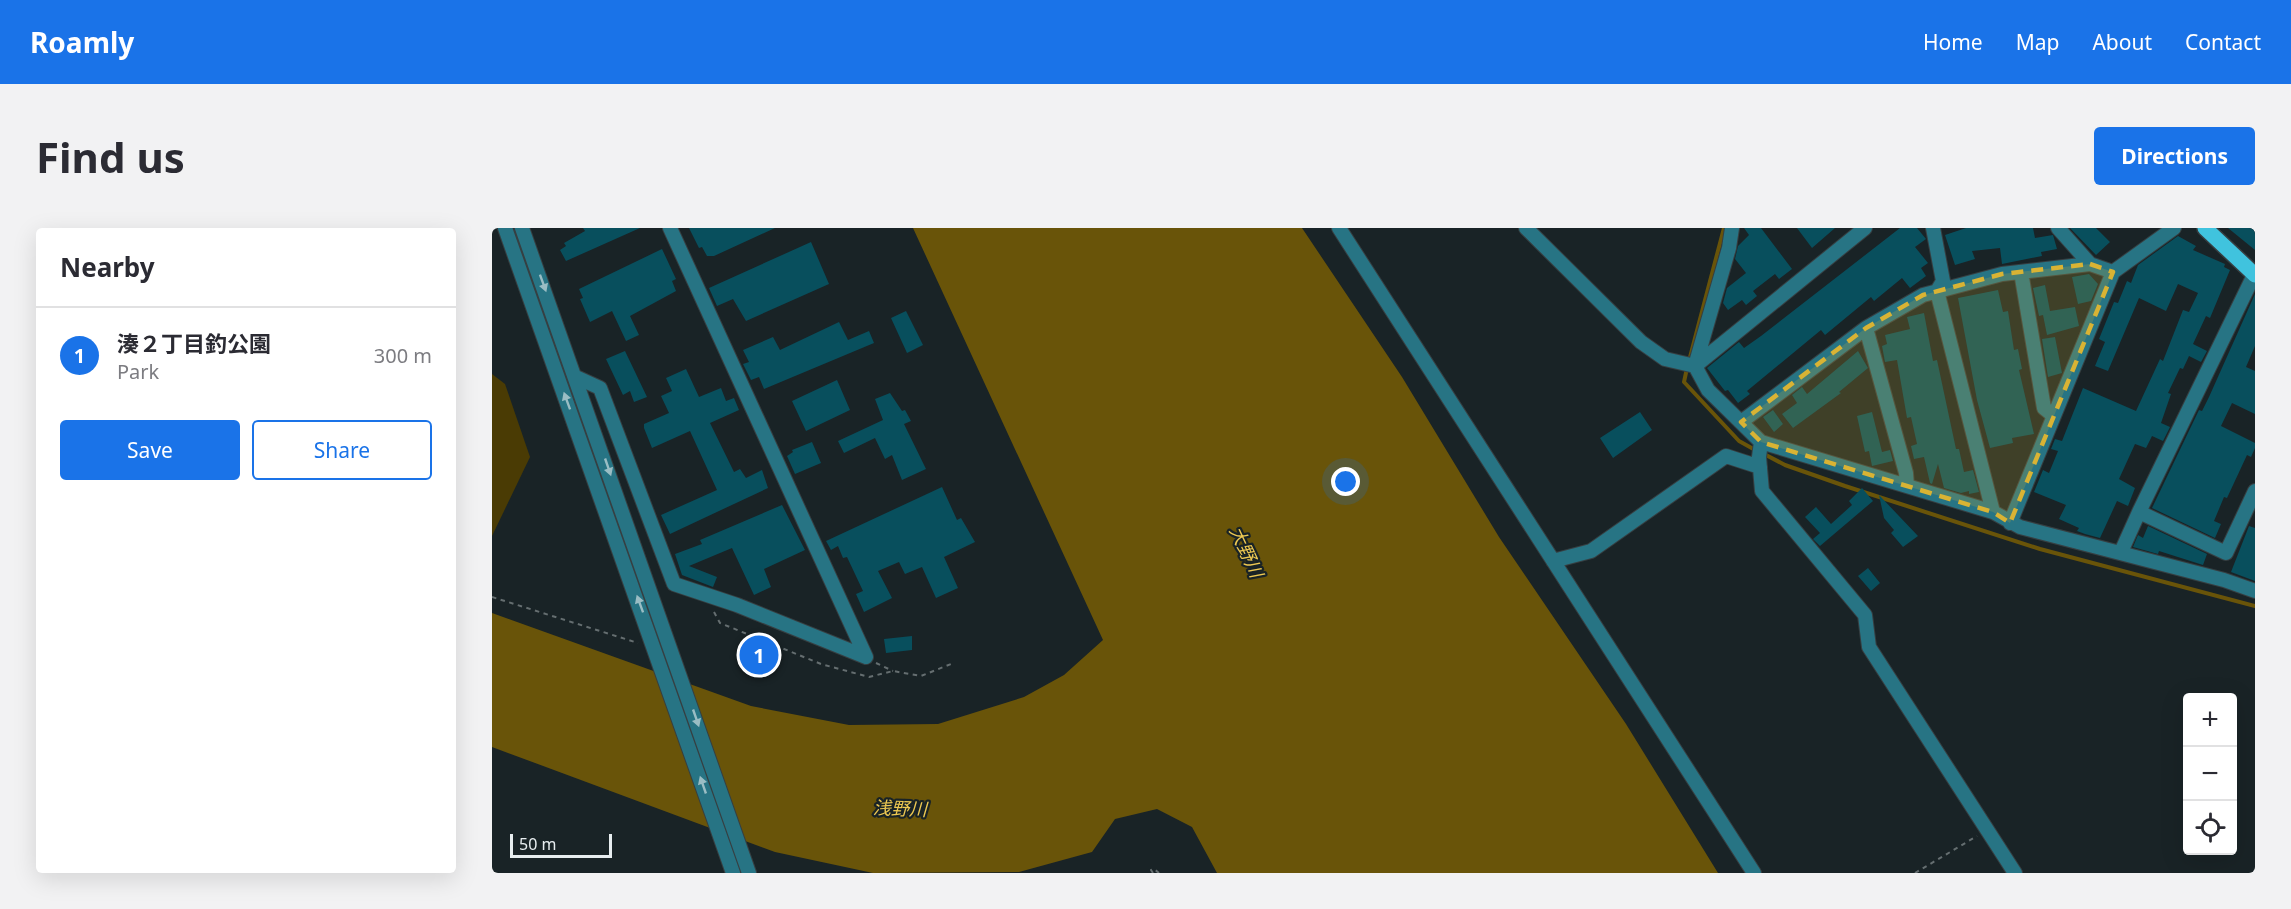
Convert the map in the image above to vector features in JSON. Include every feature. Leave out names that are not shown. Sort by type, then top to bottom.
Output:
[{"type":"main road","points":[[2205,228],[2255,275]]},
{"type":"street","points":[[505,228],[733,873]]},
{"type":"street","points":[[522,228],[677,662],[749,873]]},
{"type":"street","points":[[670,228],[866,657]]},
{"type":"street","points":[[1339,228],[1754,873]]},
{"type":"street","points":[[1526,228],[1641,342],[1665,359],[1694,366],[1708,390],[1741,422],[1760,454],[1762,491],[1865,615],[1869,647],[2015,873]]},
{"type":"street","points":[[1694,366],[1732,228]]},
{"type":"street","points":[[1694,366],[1865,228]]},
{"type":"street","points":[[1933,228],[1943,280],[1937,291],[1993,512]]},
{"type":"street","points":[[2058,228],[2090,264]]},
{"type":"street","points":[[2010,523],[2113,272],[2174,228]]},
{"type":"street","points":[[1741,422],[1866,328],[1923,295],[2002,274],[2090,264],[2113,272]]},
{"type":"street","points":[[2022,272],[2044,408],[2054,416]]},
{"type":"street","points":[[2121,552],[2255,275]]},
{"type":"street","points":[[1866,328],[1906,473],[1907,486]]},
{"type":"street","points":[[576,377],[600,388],[674,584],[737,605],[866,657]]},
{"type":"street","points":[[1553,561],[1591,551],[1726,456],[1760,454],[1907,486],[1993,512],[2010,523],[2215,578],[2255,591]]},
{"type":"street","points":[[2215,578],[2255,491]]},
{"type":"street","points":[[2139,512],[2226,553]]},
{"type":"path","points":[[492,597],[657,654]]},
{"type":"path","points":[[866,657],[893,671]]},
{"type":"path","points":[[1915,873],[1987,830]]},
{"type":"path","points":[[1154,873],[1151,870],[1154,869],[1160,873]]},
{"type":"highlighted area","points":[[2090,264],[2113,272],[2010,523],[1993,512],[1761,442],[1741,422],[1866,328],[1923,295],[2002,274]]},
{"type":"shaded area","points":[[492,374],[505,384],[530,457],[492,536]]},
{"type":"water","points":[[913,228],[1302,228],[1402,377],[1499,537],[1626,724],[1718,873],[1217,873],[1192,827],[1157,809],[1115,819],[1092,852],[1019,872],[873,873],[775,852],[492,747],[492,613],[751,706],[849,725],[938,724],[1024,697],[1064,675],[1103,640]]},
{"type":"building","points":[[583,228],[640,228],[566,261],[560,250],[566,246],[564,243],[585,231]]},
{"type":"building","points":[[689,228],[775,228],[714,256],[707,256],[702,247],[699,248]]},
{"type":"building","points":[[1744,228],[1761,228],[1792,269],[1779,279],[1775,274],[1753,291],[1757,296],[1746,305],[1742,300],[1728,310],[1723,303],[1727,288],[1746,273],[1735,259],[1738,246],[1749,235]]},
{"type":"building","points":[[1797,228],[1835,228],[1812,248]]},
{"type":"building","points":[[1900,228],[1917,228],[1926,239],[1915,247],[1928,263],[1921,268],[1926,276],[1910,288],[1902,278],[1874,301],[1871,297],[1825,335],[1821,330],[1747,391],[1750,394],[1738,403],[1728,390],[1725,391],[1707,368],[1739,342],[1744,348],[1761,336]]},
{"type":"building","points":[[1966,228],[2033,228],[2035,238],[2053,235],[2057,249],[2041,252],[2042,256],[2002,264],[2000,248],[1972,251],[1975,259],[1955,265],[1945,235]]},
{"type":"building","points":[[2070,228],[2096,228],[2110,242],[2096,255]]},
{"type":"building","points":[[2228,228],[2255,228],[2255,250]]},
{"type":"building","points":[[2178,236],[2196,246],[2193,250],[2225,264],[2224,267],[2230,270],[2210,318],[2206,316],[2193,344],[2207,351],[2201,362],[2189,356],[2183,369],[2180,368],[2168,393],[2171,394],[2161,423],[2170,427],[2163,441],[2152,436],[2146,448],[2135,444],[2119,479],[2135,488],[2128,506],[2117,501],[2100,538],[2085,534],[2077,531],[2079,528],[2059,519],[2066,505],[2034,492],[2043,470],[2049,473],[2058,451],[2051,449],[2055,439],[2062,441],[2083,388],[2136,411],[2160,359],[2163,361],[2183,310],[2189,312],[2198,293],[2178,284],[2166,311],[2139,298],[2108,371],[2095,366],[2105,342],[2099,339],[2114,302],[2118,303],[2127,281],[2131,283],[2138,265]]},
{"type":"building","points":[[811,242],[829,284],[746,321],[733,299],[717,306],[709,288]]},
{"type":"building","points":[[662,249],[676,279],[672,281],[676,291],[630,316],[639,335],[626,341],[612,311],[590,322],[580,299],[583,298],[579,289]]},
{"type":"building","points":[[2089,274],[2098,284],[2091,301],[2078,304],[2072,277]]},
{"type":"building","points":[[2045,285],[2050,311],[2075,307],[2079,326],[2047,335],[2043,315],[2039,316],[2033,288]]},
{"type":"building","points":[[1998,290],[2003,312],[2008,311],[2014,350],[2018,349],[2022,369],[2019,370],[2034,434],[2012,438],[2013,443],[1990,448],[1977,400],[1958,298]]},
{"type":"building","points":[[2255,294],[2255,346],[2246,367],[2255,371],[2255,414],[2232,403],[2221,426],[2255,443],[2255,448],[2251,457],[2247,455],[2227,498],[2224,497],[2214,521],[2221,524],[2215,538],[2152,508],[2199,410],[2202,411],[2209,397]]},
{"type":"building","points":[[906,311],[923,345],[907,353],[891,318]]},
{"type":"building","points":[[1924,313],[1933,361],[1937,360],[1956,449],[1959,449],[1964,472],[1973,470],[1979,492],[1969,494],[1969,491],[1961,493],[1944,488],[1938,464],[1932,484],[1930,483],[1924,457],[1914,459],[1911,446],[1917,444],[1911,417],[1907,418],[1897,360],[1885,362],[1882,346],[1887,344],[1885,335],[1910,329],[1907,317]]},
{"type":"building","points":[[839,322],[848,340],[869,331],[874,343],[764,389],[759,377],[751,380],[743,364],[749,362],[743,350],[773,337],[780,350]]},
{"type":"building","points":[[2055,337],[2062,373],[2048,377],[2042,339]]},
{"type":"building","points":[[625,351],[647,397],[634,402],[630,391],[623,395],[606,359]]},
{"type":"building","points":[[1858,351],[1868,368],[1839,392],[1841,393],[1793,428],[1782,414],[1797,403],[1792,395],[1802,387],[1807,394]]},
{"type":"building","points":[[686,369],[699,397],[721,388],[726,401],[734,398],[739,410],[710,423],[734,472],[740,469],[746,478],[762,470],[768,488],[670,534],[661,515],[717,490],[690,431],[652,448],[644,428],[644,424],[669,413],[661,396],[672,391],[666,378]]},
{"type":"building","points":[[837,380],[850,410],[806,431],[792,401]]},
{"type":"building","points":[[890,393],[902,411],[905,410],[911,421],[904,424],[926,469],[902,480],[892,455],[885,459],[875,438],[844,453],[838,441],[883,420],[875,399]]},
{"type":"building","points":[[1773,410],[1783,424],[1774,432],[1763,417]]},
{"type":"building","points":[[1640,412],[1652,430],[1613,458],[1600,438]]},
{"type":"building","points":[[1872,412],[1882,452],[1890,450],[1893,461],[1872,466],[1869,451],[1865,452],[1857,416]]},
{"type":"building","points":[[812,442],[821,463],[795,474],[787,456],[793,452],[792,450]]},
{"type":"building","points":[[942,487],[957,520],[961,518],[975,542],[944,557],[958,588],[936,598],[922,567],[905,574],[899,562],[878,571],[892,598],[864,612],[856,594],[863,591],[847,557],[843,558],[838,546],[831,550],[826,541]]},
{"type":"building","points":[[1862,488],[1873,501],[1820,546],[1813,539],[1820,533],[1805,517],[1816,507],[1831,524],[1852,505],[1849,501]]},
{"type":"building","points":[[1879,495],[1918,536],[1903,547],[1891,533],[1894,530],[1884,518]]},
{"type":"building","points":[[782,505],[805,550],[764,569],[771,587],[754,595],[732,548],[689,566],[717,577],[713,587],[682,575],[675,554],[702,544],[700,540]]},
{"type":"building","points":[[2148,526],[2207,554],[2203,565],[2159,551],[2158,554],[2133,547],[2138,535],[2143,538]]},
{"type":"building","points":[[2249,526],[2255,528],[2255,581],[2231,572]]},
{"type":"building","points":[[1868,568],[1880,583],[1871,591],[1858,576]]},
{"type":"building","points":[[912,636],[912,650],[886,653],[884,639]]},
{"type":"waterway","points":[[1689,361],[1724,228]]},
{"type":"waterway","points":[[1687,368],[1684,382],[1739,441],[1757,451]]},
{"type":"waterway","points":[[1764,454],[1785,465],[1845,486],[2040,549],[2255,606]]},
{"type":"place","name":"湊２丁目釣公園","points":[[759,655]]},
{"type":"water label","name":"大野川","points":[[1246,552]]},
{"type":"water label","name":"浅野川","points":[[900,809]]}]
